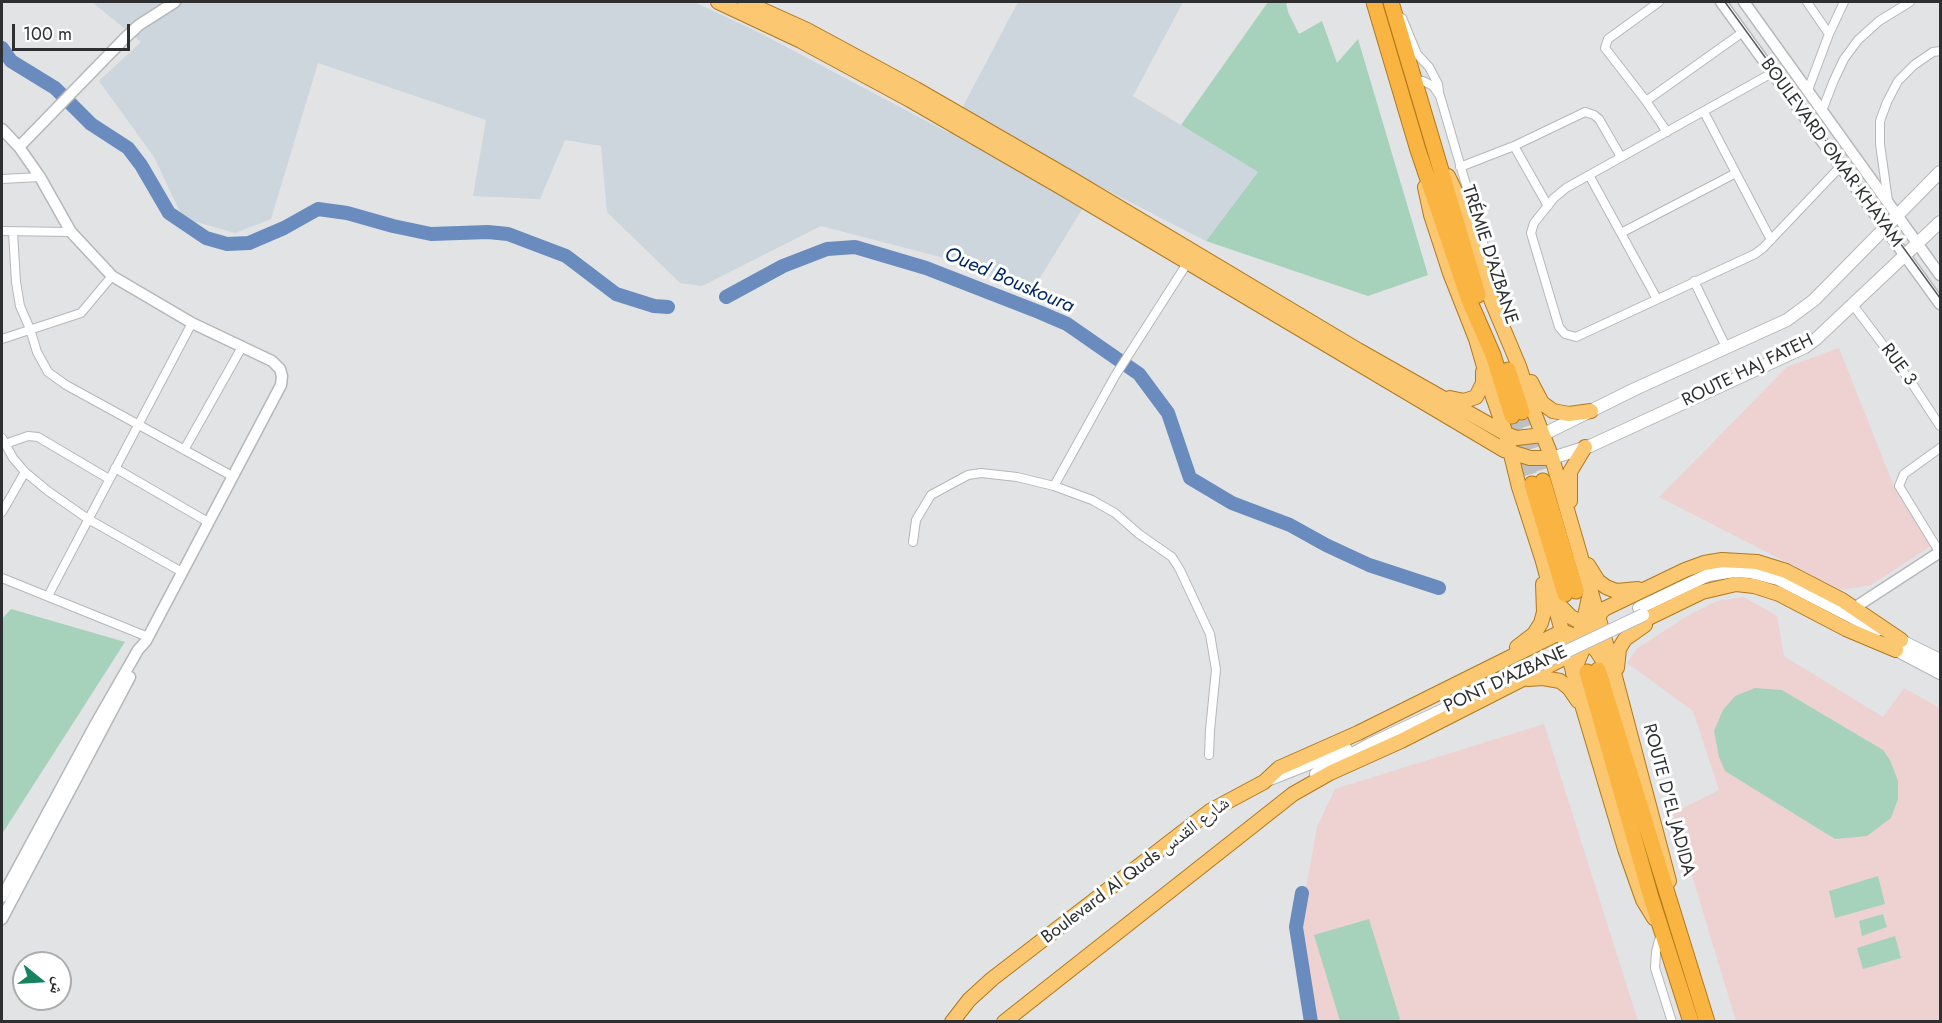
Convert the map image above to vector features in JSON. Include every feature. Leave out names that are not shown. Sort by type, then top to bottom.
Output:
[{"type":"highway","name":"TRÉMIE D'AZBANE","points":[[1374,2],[1418,150],[1469,300],[1493,355],[1523,414]]},
{"type":"highway","name":"TRÉMIE D'AZBANE","points":[[1392,8],[1477,292],[1503,355],[1523,414]]},
{"type":"highway","points":[[1537,483],[1571,593]]},
{"type":"highway","points":[[1584,666],[1658,892],[1680,937]]},
{"type":"highway","points":[[1658,892],[1662,930],[1691,1022]]},
{"type":"highway","name":"ROUTE D'EL JADIDA","points":[[1680,937],[1709,1018]]},
{"type":"main road","points":[[718,2],[765,13],[807,30],[925,95],[1185,246],[1536,455],[1559,485],[1577,544],[1592,572],[1606,587],[1616,591],[1649,587]]},
{"type":"main road","points":[[745,2],[1482,437],[1516,475]]},
{"type":"main road","points":[[1433,144],[1456,194],[1492,302],[1520,368],[1542,403],[1549,409],[1569,414],[1591,411]]},
{"type":"main road","points":[[1418,150],[1431,215],[1449,273],[1476,339],[1511,442],[1516,475],[1542,558],[1544,601],[1541,622],[1534,634],[1494,666]]},
{"type":"main road","name":"ROUTE HAJ FATEH","points":[[1542,435],[1787,320],[1803,310],[1941,172]]},
{"type":"main road","name":"ROUTE HAJ FATEH","points":[[1536,455],[1585,447],[1805,347],[1941,222]]},
{"type":"main road","points":[[1431,391],[1457,400],[1476,397],[1483,382],[1484,368]]},
{"type":"main road","points":[[1511,442],[1529,429],[1523,414],[1520,368]]},
{"type":"main road","points":[[1523,414],[1542,435]]},
{"type":"main road","points":[[1482,437],[1511,442],[1542,435]]},
{"type":"main road","points":[[1516,475],[1536,455],[1542,435]]},
{"type":"main road","points":[[1536,455],[1542,435]]},
{"type":"main road","points":[[1572,527],[1568,478],[1585,447]]},
{"type":"main road","points":[[1577,544],[1571,593],[1562,633],[1584,666],[1616,682],[1616,659],[1625,639],[1672,607]]},
{"type":"main road","points":[[1542,558],[1581,609],[1573,613],[1564,611]]},
{"type":"main road","points":[[1598,615],[1604,609],[1704,563],[1739,560],[1786,571],[1854,608],[1898,645],[1941,673]]},
{"type":"main road","name":"PONT D'AZBANE","points":[[1368,742],[1522,672],[1641,612],[1711,581],[1735,578],[1763,581],[1790,591],[1898,645]]},
{"type":"main road","points":[[1562,633],[1614,634],[1702,592],[1736,584],[1754,586],[1779,594],[1846,629],[1941,660]]},
{"type":"main road","points":[[1564,611],[1571,593]]},
{"type":"main road","points":[[1571,593],[1593,647],[1584,666]]},
{"type":"main road","name":"ROUTE D'EL JADIDA","points":[[1571,593],[1598,615],[1588,633],[1616,682],[1665,862],[1680,937]]},
{"type":"main road","points":[[1564,611],[1588,633]]},
{"type":"main road","name":"Boulevard Al Quds شارع القدس","points":[[952,1022],[969,1000],[992,979],[1210,811],[1264,782],[1279,768],[1326,748],[1549,637],[1562,633]]},
{"type":"main road","points":[[1582,708],[1588,633]]},
{"type":"main road","name":"Boulevard Al Quds شارع القدس","points":[[1004,1022],[1293,794],[1522,672],[1584,666]]},
{"type":"main road","points":[[1522,672],[1560,681],[1569,688],[1582,708],[1624,849],[1643,900],[1662,930]]},
{"type":"main road","points":[[1264,782],[1368,742]]},
{"type":"main road","points":[[1243,832],[1294,788],[1368,742]]},
{"type":"street","points":[[19,147],[91,71],[139,25],[175,2]]},
{"type":"street","points":[[1659,2],[1608,39],[1605,48],[1667,132]]},
{"type":"street","name":"BOULEVARD OMAR KHAYAM","points":[[1721,2],[1941,304]]},
{"type":"street","name":"BOULEVARD OMAR KHAYAM","points":[[1744,2],[1941,275]]},
{"type":"street","points":[[1807,2],[1829,34]]},
{"type":"street","points":[[1808,90],[1844,2]]},
{"type":"street","points":[[1822,111],[1844,58],[1858,40],[1879,21],[1910,2]]},
{"type":"street","points":[[1392,8],[1402,18],[1417,54],[1429,67],[1438,84],[1484,246],[1477,257]]},
{"type":"street","points":[[1646,101],[1743,32]]},
{"type":"street","points":[[1888,201],[1880,144],[1880,121],[1898,81],[1914,65],[1933,52],[1941,51]]},
{"type":"street","points":[[1772,73],[1566,188],[1534,223],[1531,233],[1560,327],[1565,334],[1576,337],[1755,254],[1840,167]]},
{"type":"street","points":[[1414,80],[1433,86],[1440,96]]},
{"type":"street","points":[[1460,167],[1514,146],[1588,112],[1599,119],[1621,157]]},
{"type":"street","points":[[1704,112],[1771,240]]},
{"type":"street","points":[[2,129],[19,147],[40,177],[71,232],[112,276],[192,323],[272,361],[280,369],[282,376],[281,385],[207,522],[147,639],[143,653],[2,919]]},
{"type":"street","points":[[1514,146],[1548,206]]},
{"type":"street","points":[[1622,233],[1736,173]]},
{"type":"street","points":[[1589,175],[1658,298]]},
{"type":"street","points":[[2,179],[40,177]]},
{"type":"street","points":[[2,231],[71,232]]},
{"type":"street","points":[[13,232],[20,306],[37,352],[48,372],[66,385],[232,476]]},
{"type":"street","points":[[1054,486],[1115,376],[1188,262]]},
{"type":"street","points":[[2,339],[81,313],[112,276]]},
{"type":"street","points":[[1695,281],[1726,347]]},
{"type":"street","name":"RUE 3","points":[[1853,305],[1941,426]]},
{"type":"street","points":[[48,596],[192,323]]},
{"type":"street","points":[[184,450],[242,347]]},
{"type":"street","points":[[109,478],[38,437],[28,436],[3,441],[25,472],[48,491],[88,519],[182,572]]},
{"type":"street","points":[[1854,608],[1940,552],[1899,486],[1904,474],[1941,448]]},
{"type":"street","points":[[115,468],[207,522]]},
{"type":"street","points":[[2,511],[25,472]]},
{"type":"street","points":[[913,542],[916,520],[931,495],[968,475],[993,473],[1054,486],[1084,496],[1115,513],[1139,534],[1172,557],[1205,622],[1214,650],[1216,670],[1209,755]]},
{"type":"street","points":[[2,578],[147,639]]},
{"type":"street","points":[[2,897],[100,716],[138,650],[147,639]]},
{"type":"street","points":[[1662,930],[1656,952],[1655,968],[1672,1022]]},
{"type":"shaded area","points":[[92,2],[694,2],[758,32],[949,133],[1018,2],[1183,2],[1133,96],[1258,172],[1206,241],[1097,185],[1030,294],[952,260],[821,226],[702,286],[680,283],[607,212],[601,146],[565,140],[540,199],[473,196],[486,120],[318,63],[271,219],[235,233],[183,218],[154,157],[99,81],[141,42]]},
{"type":"shaded area","points":[[1839,348],[1893,484],[1931,546],[1871,585],[1841,590],[1659,497],[1787,367]]},
{"type":"shaded area","points":[[1744,597],[1777,616],[1784,656],[1883,717],[1904,688],[1940,708],[1940,1021],[1736,1021],[1673,813],[1719,790],[1693,711],[1627,663],[1638,648],[1687,616],[1717,601]]},
{"type":"shaded area","points":[[1544,724],[1638,1021],[1314,1021],[1298,932],[1317,827],[1335,789]]},
{"type":"green space","points":[[1268,2],[1286,2],[1288,12],[1299,34],[1322,21],[1337,63],[1358,39],[1428,275],[1368,296],[1206,241],[1258,172],[1181,125]]},
{"type":"green space","points":[[11,609],[125,642],[2,834],[2,619]]},
{"type":"green space","points":[[1755,688],[1782,690],[1883,750],[1890,760],[1898,781],[1898,799],[1891,818],[1867,836],[1835,839],[1725,771],[1719,757],[1714,731],[1723,710],[1735,696]]},
{"type":"green space","points":[[1878,876],[1885,904],[1835,918],[1829,891]]},
{"type":"green space","points":[[1883,914],[1887,927],[1862,936],[1859,921]]},
{"type":"green space","points":[[1369,919],[1400,1019],[1394,1022],[1340,1021],[1314,935]]},
{"type":"green space","points":[[1895,936],[1901,958],[1863,969],[1857,948]]},
{"type":"waterway","name":"Oued Bouskoura","points":[[2,48],[11,61],[55,88],[91,124],[128,148],[141,165],[169,213],[206,238],[227,244],[249,243],[284,228],[318,209],[347,213],[431,234],[488,232],[508,234],[566,256],[616,294],[654,306],[668,307]]},
{"type":"waterway","name":"Oued Bouskoura","points":[[726,297],[783,266],[827,249],[855,247],[926,268],[1039,312],[1067,324],[1139,374],[1168,413],[1190,478],[1232,503],[1290,525],[1369,565],[1439,588]]},
{"type":"waterway","name":"Oued Bouskoura","points":[[1302,893],[1296,927],[1311,1022]]},
{"type":"tunnel","points":[[1522,412],[1543,481]]},
{"type":"tunnel","points":[[1512,416],[1532,484]]},
{"type":"tram line","points":[[1725,2],[1940,298]]}]
